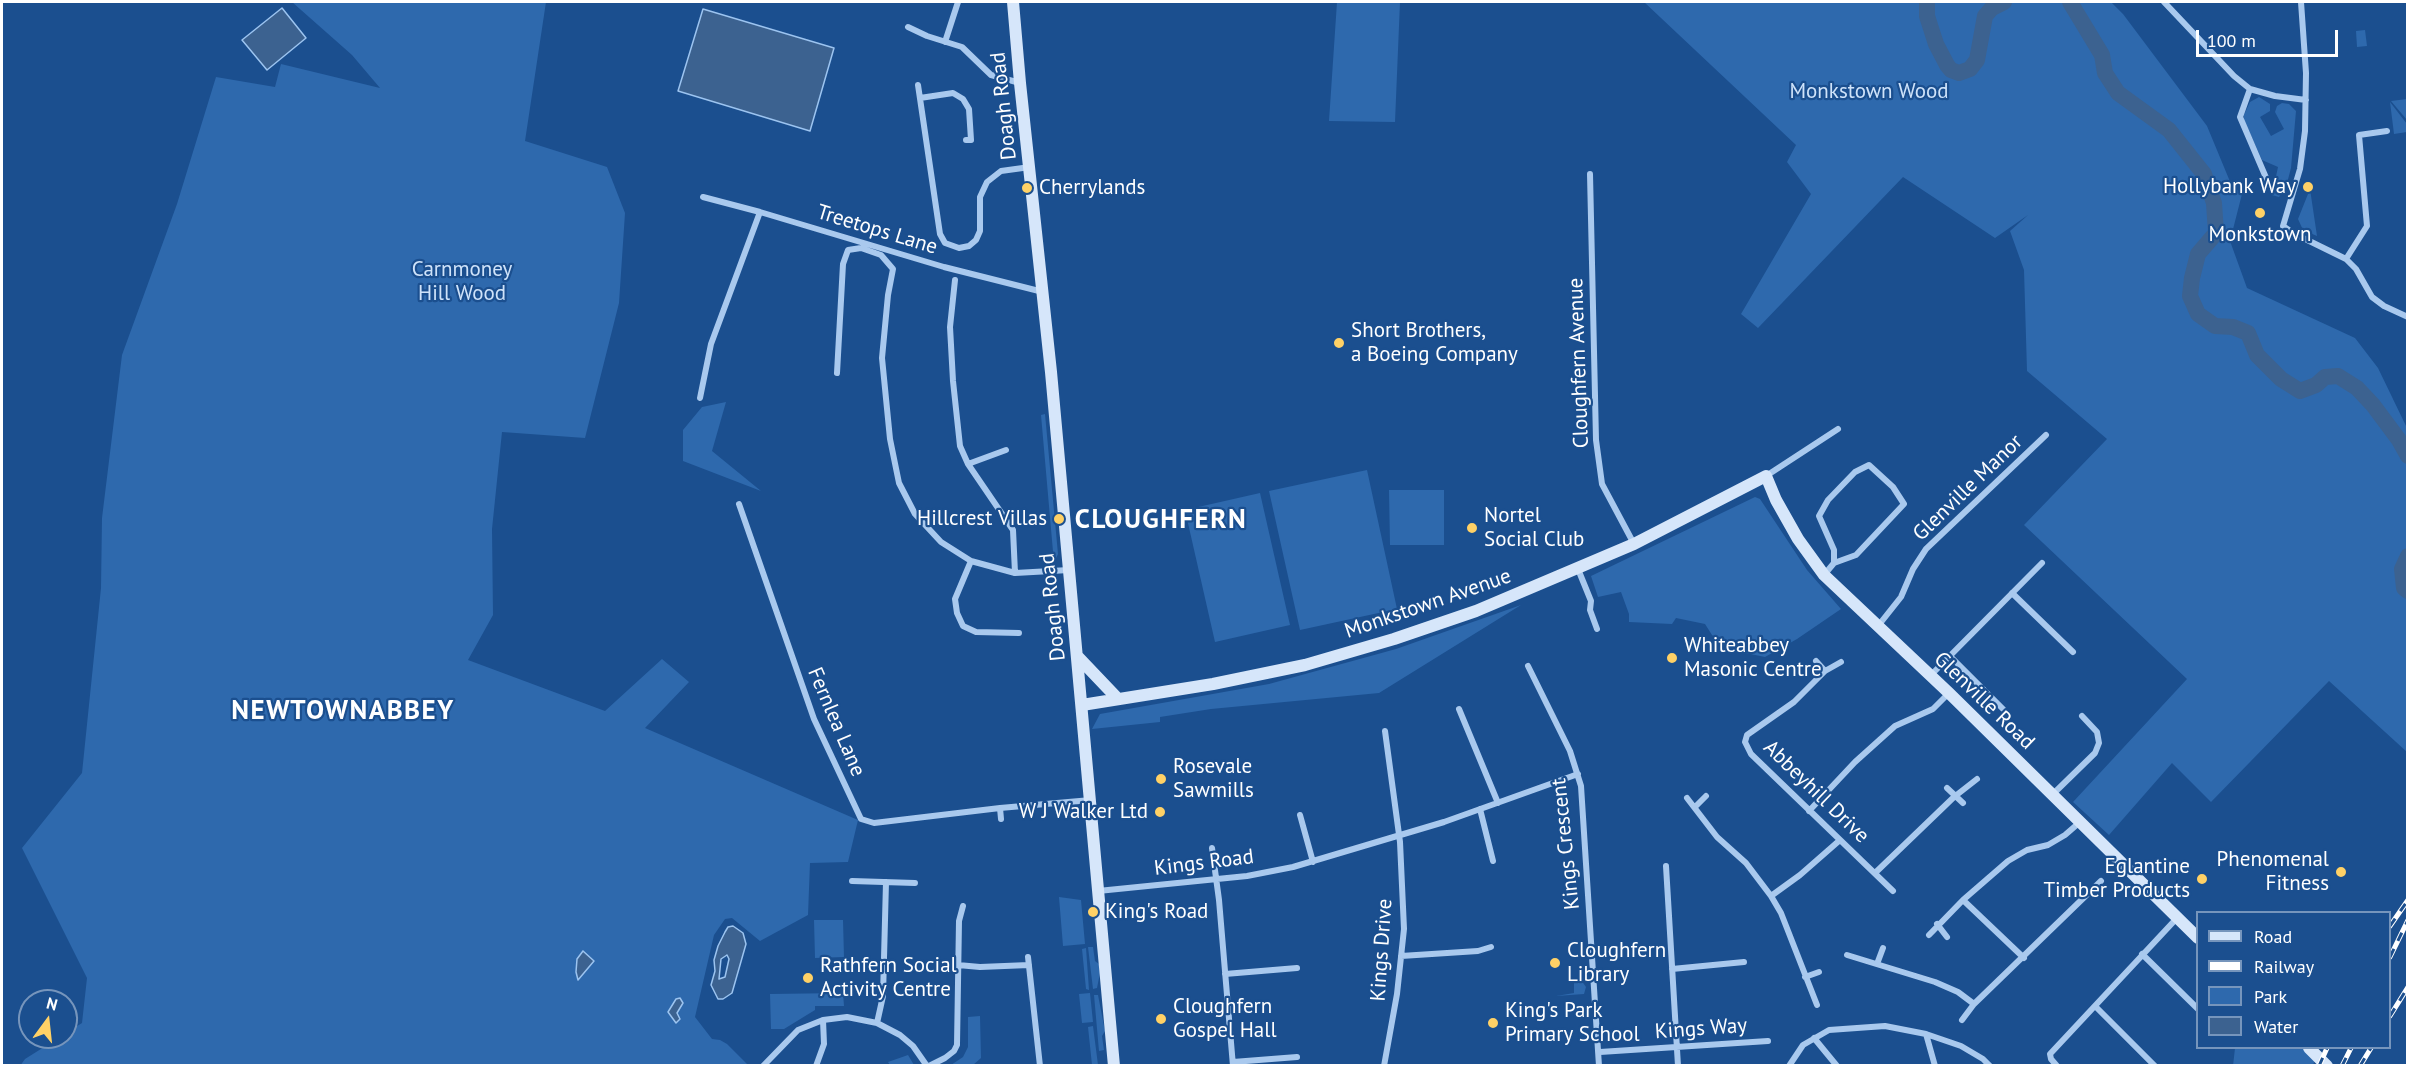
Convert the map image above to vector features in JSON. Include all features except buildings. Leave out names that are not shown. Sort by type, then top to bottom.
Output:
[{"type":"street","points":[[945,42],[958,2]]},
{"type":"street","name":"Doagh Road","points":[[1013,2],[1078,656],[1114,1065]]},
{"type":"street","points":[[2164,2],[2234,76],[2250,88],[2275,96],[2306,100]]},
{"type":"street","points":[[2301,2],[2306,47],[2306,100],[2300,169],[2283,226],[2346,259],[2356,269],[2372,297],[2384,306],[2408,317]]},
{"type":"street","points":[[908,27],[962,48],[991,75],[1020,83]]},
{"type":"street","points":[[918,86],[940,234],[945,243],[959,248],[969,246],[976,240],[980,231],[980,197],[987,182],[1001,171],[1030,167]]},
{"type":"street","points":[[2250,88],[2240,117],[2267,180]]},
{"type":"street","points":[[920,98],[953,93],[963,99],[969,109],[971,140],[966,140]]},
{"type":"street","points":[[2346,259],[2367,226],[2359,135],[2386,131]]},
{"type":"street","name":"Cloughfern Avenue","points":[[1590,174],[1596,440],[1602,484],[1634,544]]},
{"type":"street","name":"Treetops Lane","points":[[703,197],[944,267],[1043,292]]},
{"type":"street","points":[[700,398],[711,344],[760,212]]},
{"type":"street","points":[[837,373],[843,264],[848,250],[861,248],[881,255],[893,269],[882,358],[890,440],[899,483],[915,514],[941,542],[971,561],[1015,573],[1069,570]]},
{"type":"street","points":[[955,280],[950,327],[960,446],[968,464],[1013,530],[1015,573]]},
{"type":"street","points":[[1766,476],[1838,429]]},
{"type":"street","name":"Glenville Manor","points":[[1877,627],[1901,597],[1913,569],[1926,549],[2046,435]]},
{"type":"street","points":[[968,464],[1006,450]]},
{"type":"street","points":[[1824,575],[1834,563],[1856,555],[1904,504],[1893,487],[1869,465],[1855,472],[1828,500],[1819,516],[1834,550],[1834,563]]},
{"type":"street","name":"Monkstown Avenue","points":[[1082,705],[1213,684],[1305,664],[1394,639],[1578,569],[1634,544],[1766,476]]},
{"type":"street","name":"Glenville Road","points":[[1766,476],[1776,500],[1798,539],[1824,575],[1949,693],[2196,936]]},
{"type":"street","name":"Fernlea Lane","points":[[739,504],[814,719],[861,819],[874,823],[1091,800]]},
{"type":"street","points":[[971,561],[955,599],[963,626],[976,633],[1019,633]]},
{"type":"street","points":[[1930,676],[2042,563]]},
{"type":"street","points":[[1578,569],[1591,601],[1590,610],[1597,629]]},
{"type":"street","points":[[2012,593],[2073,652]]},
{"type":"street","points":[[1078,656],[1096,679],[1118,699]]},
{"type":"street","points":[[1950,656],[2003,709]]},
{"type":"street","points":[[1816,661],[1825,671]]},
{"type":"street","name":"Abbeyhill Drive","points":[[1840,662],[1825,671],[1794,702],[1747,735],[1745,742],[1751,754],[1893,891]]},
{"type":"street","name":"Kings Crescent","points":[[1528,666],[1570,751],[1583,797],[1599,1065]]},
{"type":"street","points":[[1809,811],[1855,762],[1895,726],[1933,709],[1949,693]]},
{"type":"street","points":[[1459,709],[1498,803]]},
{"type":"street","points":[[2052,795],[2095,753],[2099,743],[2097,732],[2082,716]]},
{"type":"street","points":[[1385,731],[1399,836]]},
{"type":"street","name":"Kings Road","points":[[1098,891],[1247,876],[1313,862],[1399,836],[1578,774]]},
{"type":"street","points":[[1875,873],[1954,797],[1977,779]]},
{"type":"street","points":[[1947,788],[1963,803]]},
{"type":"street","points":[[1695,807],[1706,796]]},
{"type":"street","points":[[1687,798],[1718,837],[1746,863],[1771,896],[1788,931],[1817,1005]]},
{"type":"street","points":[[1000,808],[1001,819]]},
{"type":"street","points":[[1480,809],[1493,861]]},
{"type":"street","points":[[1300,815],[1313,862]]},
{"type":"street","points":[[1929,935],[1937,924],[2008,861],[2027,850],[2048,845],[2065,835],[2080,822]]},
{"type":"street","name":"Kings Drive","points":[[1383,1065],[1397,994],[1404,929],[1399,836]]},
{"type":"street","points":[[1771,896],[1800,875],[1840,840]]},
{"type":"street","points":[[1212,848],[1233,1064],[1298,1057]]},
{"type":"street","points":[[1666,866],[1678,1065]]},
{"type":"street","points":[[852,881],[915,883]]},
{"type":"street","points":[[1962,1020],[1974,1004],[2101,881]]},
{"type":"street","points":[[877,1023],[883,996],[886,882]]},
{"type":"street","points":[[1963,900],[2024,958]]},
{"type":"street","points":[[763,1065],[798,1030],[823,1020],[856,1017],[877,1023],[900,1035],[913,1046],[928,1065],[945,1058],[954,1051],[957,1045],[959,921],[963,906]]},
{"type":"street","points":[[2057,1065],[2051,1059],[2050,1054],[2177,918]]},
{"type":"street","points":[[1937,924],[1947,937]]},
{"type":"street","points":[[1401,956],[1478,951],[1491,946]]},
{"type":"street","points":[[1877,964],[1883,948]]},
{"type":"street","points":[[2142,954],[2196,1007]]},
{"type":"street","points":[[1847,955],[1950,988],[1974,1004]]},
{"type":"street","points":[[1028,957],[1040,1065]]},
{"type":"street","points":[[1672,969],[1744,962]]},
{"type":"street","points":[[958,965],[980,967],[1029,965]]},
{"type":"street","points":[[1225,974],[1297,968]]},
{"type":"street","points":[[1805,977],[1819,972]]},
{"type":"street","points":[[2095,1006],[2156,1065]]},
{"type":"street","points":[[816,1065],[824,1044],[823,1020]]},
{"type":"street","points":[[1789,1065],[1803,1045],[1829,1030],[1863,1026],[1893,1026],[1926,1034],[1961,1046],[1990,1065]]},
{"type":"street","points":[[1926,1034],[1935,1065]]},
{"type":"street","points":[[1814,1038],[1838,1065]]},
{"type":"street","name":"Kings Way","points":[[1600,1052],[1768,1041]]},
{"type":"street","points":[[2311,1049],[2327,1065]]},
{"type":"green space","name":"Carnmoney Hill Wood","points":[[292,2],[546,2],[525,141],[607,167],[625,213],[619,303],[585,438],[502,432],[492,529],[493,615],[468,660],[605,711],[662,659],[689,682],[645,728],[858,820],[848,862],[810,863],[808,915],[760,941],[732,918],[725,919],[714,935],[695,1017],[712,1039],[727,1044],[747,1064],[745,1065],[20,1066],[25,1059],[41,1049],[78,1049],[78,1026],[82,1023],[87,978],[22,848],[82,773],[101,588],[102,518],[122,355],[177,204],[216,77],[275,87],[281,64],[380,88],[352,55]]},
{"type":"green space","points":[[1337,2],[1400,2],[1395,122],[1329,121]]},
{"type":"green space","name":"Monkstown Wood","points":[[1644,2],[2111,2],[2123,14],[2207,126],[2231,184],[2242,194],[2230,241],[2247,288],[2355,338],[2378,368],[2407,428],[2407,752],[2329,681],[2211,802],[2172,763],[2109,835],[2073,802],[2187,679],[2024,525],[2107,439],[2027,371],[2024,270],[2010,231],[2028,215],[1995,238],[1903,177],[1758,328],[1741,314],[1811,194],[1787,162],[1796,145]]},
{"type":"green space","points":[[2365,30],[2367,46],[2357,47],[2356,31]]},
{"type":"green space","points":[[2259,97],[2270,104],[2270,111],[2260,117],[2271,136],[2284,129],[2275,112],[2277,106],[2282,103],[2289,104],[2296,111],[2291,168],[2286,187],[2279,197],[2272,195],[2278,167],[2262,160],[2244,120],[2250,102]]},
{"type":"green space","points":[[2408,99],[2407,120],[2391,101]]},
{"type":"green space","points":[[2390,102],[2407,124],[2407,132],[2394,134]]},
{"type":"green space","points":[[2310,189],[2317,236],[2303,230],[2298,219]]},
{"type":"green space","points":[[726,402],[712,451],[761,491],[683,461],[683,430],[702,407]]},
{"type":"green space","points":[[1045,414],[1058,554],[1054,563],[1041,415]]},
{"type":"green space","points":[[1367,470],[1397,609],[1300,630],[1269,491]]},
{"type":"green space","points":[[1389,490],[1444,490],[1444,545],[1390,545]]},
{"type":"green space","points":[[1260,493],[1290,625],[1215,642],[1185,510]]},
{"type":"green space","points":[[1755,497],[1760,499],[1807,570],[1841,609],[1797,639],[1765,657],[1731,650],[1712,635],[1705,624],[1676,618],[1672,624],[1629,622],[1629,614],[1621,592],[1598,597],[1591,576]]},
{"type":"green space","points":[[1521,605],[1379,693],[1211,709],[1160,717],[1160,722],[1092,729],[1100,714],[1269,684],[1396,649]]},
{"type":"green space","points":[[1059,897],[1081,900],[1085,944],[1063,946]]},
{"type":"green space","points":[[814,920],[843,920],[844,957],[815,958]]},
{"type":"green space","points":[[1088,947],[1093,947],[1095,961],[1099,964],[1097,988],[1093,989]]},
{"type":"green space","points":[[1086,948],[1089,990],[1086,989],[1082,949]]},
{"type":"green space","points":[[1581,980],[1586,987],[1584,994],[1556,996],[1574,993],[1574,983]]},
{"type":"green space","points":[[843,993],[844,1006],[815,1006],[815,1010],[784,1029],[771,1029],[770,994]]},
{"type":"green space","points":[[1090,993],[1093,1022],[1082,1023],[1079,994]]},
{"type":"green space","points":[[1094,995],[1098,995],[1105,1031],[1102,1036],[1104,1050],[1099,1051]]},
{"type":"green space","points":[[980,1016],[981,1058],[973,1065],[951,1065],[963,1057],[968,1047],[968,1017]]},
{"type":"green space","points":[[1093,1026],[1098,1065],[1092,1065],[1088,1027]]},
{"type":"green space","points":[[2235,1049],[2309,1049],[2317,1055],[2313,1065],[2233,1066]]},
{"type":"green space","points":[[908,1055],[914,1065],[890,1065],[888,1062]]},
{"type":"water","points":[[282,8],[306,38],[267,70],[242,40]]},
{"type":"water","points":[[703,9],[834,48],[810,131],[678,91]]},
{"type":"water","points":[[733,926],[743,933],[746,944],[732,993],[723,999],[718,999],[711,985],[715,971],[714,960],[728,927]],"holes":[[[727,955],[729,959],[725,977],[719,979],[721,959]]]},
{"type":"water","points":[[583,951],[594,961],[578,980],[577,959]]},
{"type":"water","points":[[680,998],[683,1003],[677,1013],[680,1019],[676,1023],[668,1012],[676,999]]},
{"type":"waterway","points":[[1927,2],[1927,16],[1936,44],[1947,65],[1951,70],[1959,73],[1970,69],[1977,60],[1985,16],[1992,8],[2004,2]]},
{"type":"waterway","points":[[2070,2],[2102,55],[2105,73],[2118,93],[2169,130],[2204,174],[2214,203],[2216,233],[2198,254],[2192,278],[2190,296],[2198,314],[2215,326],[2233,327],[2248,333],[2257,355],[2281,379],[2300,391],[2316,385],[2325,377],[2338,376],[2357,388],[2373,405],[2408,456]]},
{"type":"waterway","points":[[2408,556],[2402,569],[2404,588],[2408,591]]},
{"type":"railway","points":[[2391,925],[2408,900]]},
{"type":"railway","points":[[2391,955],[2408,920]]},
{"type":"railway","points":[[2391,1014],[2408,987]]},
{"type":"railway","points":[[2319,1066],[2327,1049]]},
{"type":"railway","points":[[2342,1066],[2350,1049]]},
{"type":"railway","points":[[2360,1066],[2370,1049]]},
{"type":"place","name":"Hollybank Way","points":[[2308,187]]},
{"type":"place","name":"Cherrylands","points":[[1027,188]]},
{"type":"place","name":"Monkstown","points":[[2260,213]]},
{"type":"place","name":"Short Brothers, a Boeing Company","points":[[1339,343]]},
{"type":"place","name":"Hillcrest Villas","points":[[1059,519]]},
{"type":"place","name":"Nortel Social Club","points":[[1472,528]]},
{"type":"place","name":"Whiteabbey Masonic Centre","points":[[1672,658]]},
{"type":"place","name":"Rosevale Sawmills","points":[[1161,779]]},
{"type":"place","name":"W J Walker Ltd","points":[[1160,812]]},
{"type":"place","name":"Phenomenal Fitness","points":[[2341,872]]},
{"type":"place","name":"Eglantine Timber Products","points":[[2202,879]]},
{"type":"place","name":"King's Road","points":[[1093,912]]},
{"type":"place","name":"Cloughfern Library","points":[[1555,963]]},
{"type":"place","name":"Rathfern Social Activity Centre","points":[[808,978]]},
{"type":"place","name":"Cloughfern Gospel Hall","points":[[1161,1019]]},
{"type":"place","name":"King's Park Primary School","points":[[1493,1023]]},
{"type":"district","name":"CLOUGHFERN","points":[[1161,520]]},
{"type":"district","name":"NEWTOWNABBEY","points":[[343,711]]}]
